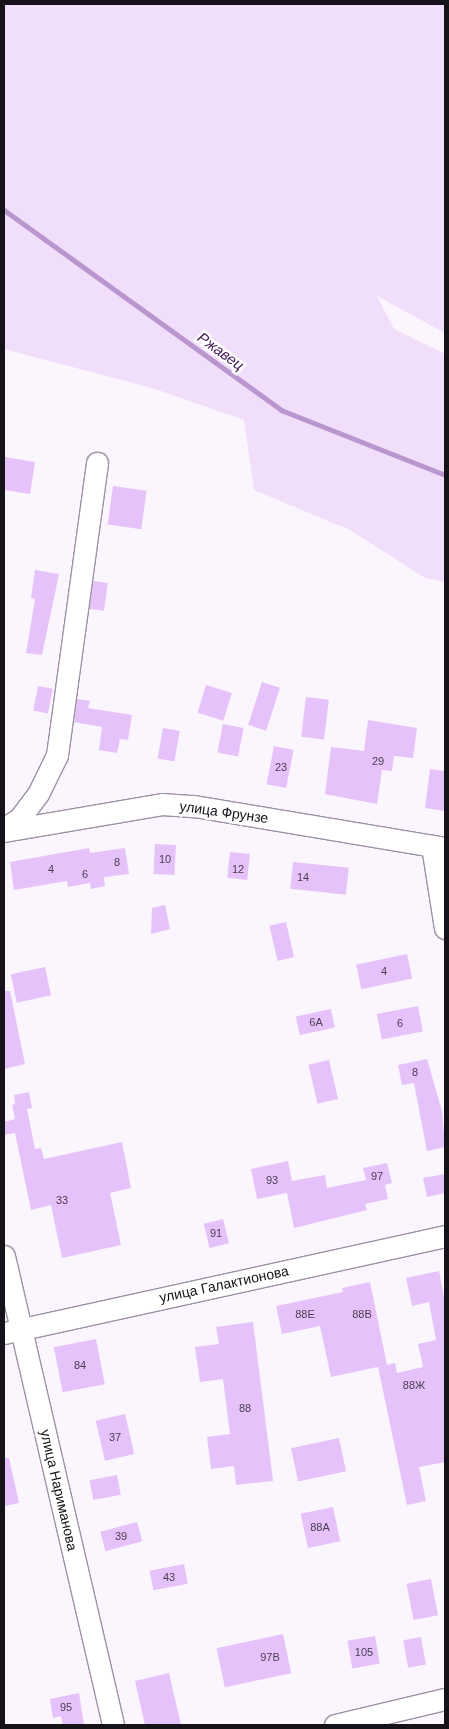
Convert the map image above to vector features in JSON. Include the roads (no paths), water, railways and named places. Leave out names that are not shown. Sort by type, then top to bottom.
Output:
[{"type":"street","points":[[4,830],[19,819],[38,794],[57,755],[97,463]]},
{"type":"street","name":"улица Фрунзе","points":[[4,830],[162,804],[204,807],[439,847]]},
{"type":"street","points":[[439,847],[445,928]]},
{"type":"street","name":"улица Галактионова","points":[[13,1330],[445,1236]]},
{"type":"street","name":"улица Нариманова","points":[[4,1256],[13,1330],[113,1725]]},
{"type":"street","points":[[335,1725],[445,1699]]},
{"type":"waterway","name":"Ржавец","points":[[4,210],[281,410],[445,475]]}]
